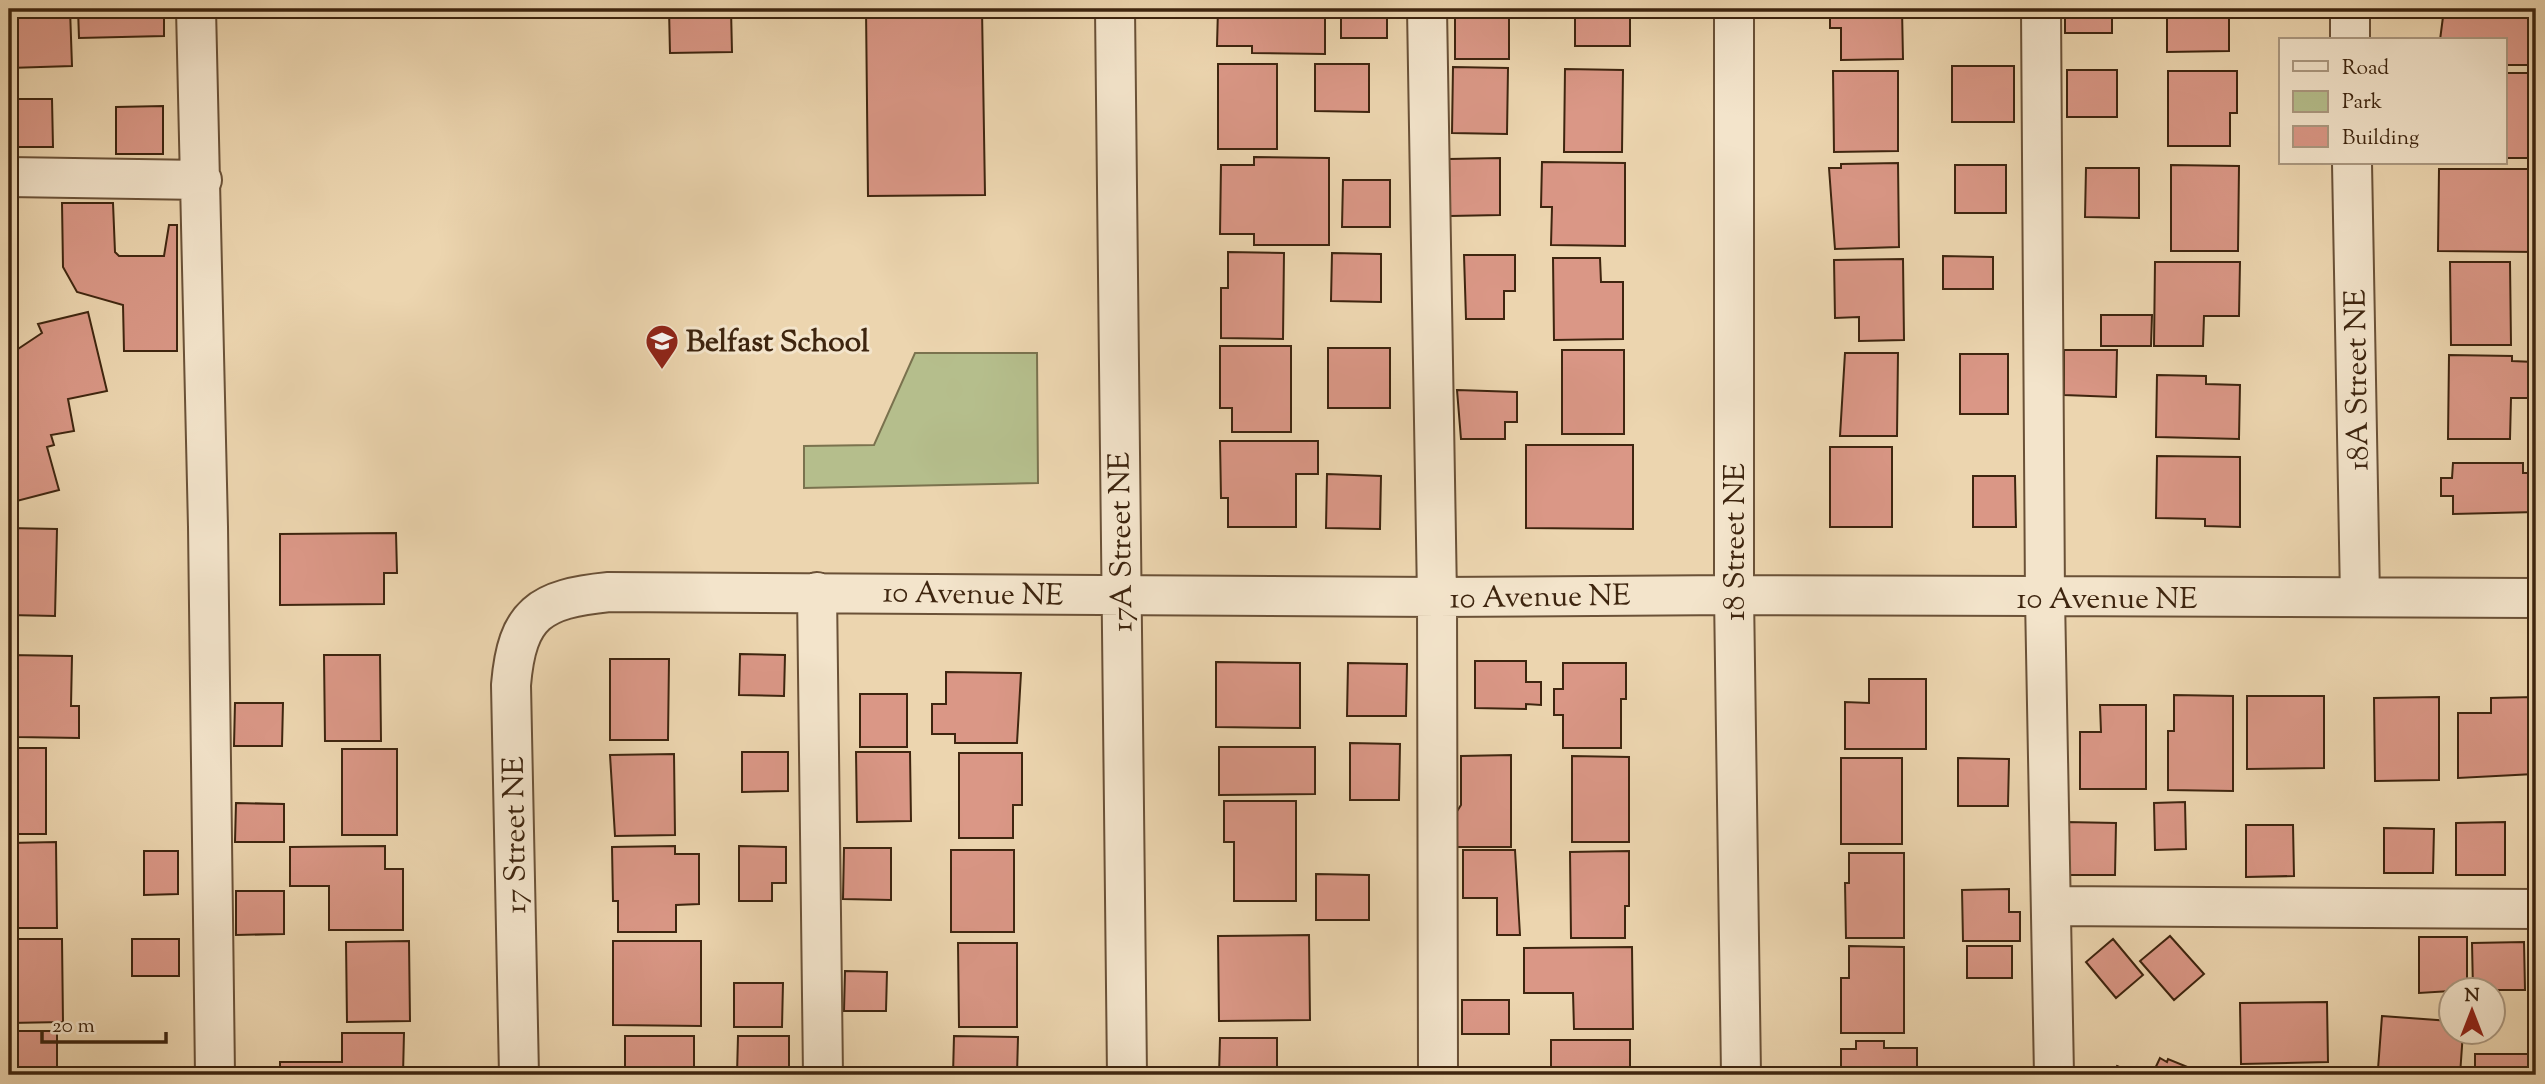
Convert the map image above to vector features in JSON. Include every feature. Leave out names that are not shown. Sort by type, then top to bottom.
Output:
[{"type":"street","points":[[196,9],[202,180],[215,1075]]},
{"type":"street","name":"17A Street NE","points":[[1115,9],[1127,1075]]},
{"type":"street","points":[[1426,9],[1437,597],[1438,1075]]},
{"type":"street","name":"18 Street NE","points":[[1734,9],[1734,595],[1741,1075]]},
{"type":"street","points":[[2041,9],[2045,598],[2054,1075]]},
{"type":"street","points":[[2350,9],[2350,38]]},
{"type":"street","name":"18A Street NE","points":[[2352,164],[2360,597]]},
{"type":"street","points":[[9,177],[202,180]]},
{"type":"street","name":"10 Avenue NE","points":[[546,605],[576,595],[609,592],[1437,597],[1734,595],[2536,598]]},
{"type":"street","points":[[817,592],[823,1075]]},
{"type":"street","name":"17 Street NE","points":[[519,1075],[511,685],[518,637],[546,605]]},
{"type":"street","points":[[2052,906],[2536,909]]},
{"type":"green space","points":[[915,353],[1037,353],[1038,483],[804,488],[804,446],[874,445]]},
{"type":"building","points":[[9,9],[70,9],[72,66],[9,68]]},
{"type":"building","points":[[78,9],[164,9],[164,36],[79,38]]},
{"type":"building","points":[[669,9],[731,9],[732,52],[670,53]]},
{"type":"building","points":[[866,9],[982,9],[985,195],[868,196]]},
{"type":"building","points":[[1218,9],[1325,9],[1325,54],[1252,53],[1252,46],[1217,46]]},
{"type":"building","points":[[1341,9],[1387,9],[1387,38],[1341,38]]},
{"type":"building","points":[[1455,9],[1509,9],[1509,59],[1455,59]]},
{"type":"building","points":[[1575,9],[1630,9],[1630,46],[1575,46]]},
{"type":"building","points":[[1830,9],[1902,9],[1903,59],[1841,60],[1841,28],[1830,28]]},
{"type":"building","points":[[2065,9],[2112,9],[2112,33],[2065,33]]},
{"type":"building","points":[[2167,9],[2236,9],[2236,18],[2229,18],[2229,51],[2167,52]]},
{"type":"building","points":[[2444,9],[2536,9],[2536,41],[2531,41],[2531,65],[2506,65],[2506,38],[2440,38]]},
{"type":"building","points":[[1218,64],[1277,64],[1277,149],[1218,149]]},
{"type":"building","points":[[1315,64],[1369,64],[1369,112],[1315,111]]},
{"type":"building","points":[[1952,66],[2014,66],[2014,122],[1952,122]]},
{"type":"building","points":[[1453,67],[1508,68],[1507,134],[1452,133]]},
{"type":"building","points":[[1565,69],[1623,70],[1622,152],[1564,152]]},
{"type":"building","points":[[2067,70],[2117,70],[2117,117],[2067,117]]},
{"type":"building","points":[[1833,71],[1898,71],[1898,151],[1834,152]]},
{"type":"building","points":[[2168,71],[2237,71],[2237,113],[2230,113],[2230,146],[2168,146]]},
{"type":"building","points":[[2506,73],[2536,73],[2536,158],[2506,158]]},
{"type":"building","points":[[9,99],[52,99],[53,147],[9,147]]},
{"type":"building","points":[[163,106],[163,154],[116,154],[116,107]]},
{"type":"building","points":[[1254,157],[1329,158],[1329,245],[1254,245],[1254,234],[1220,234],[1221,165],[1254,165]]},
{"type":"building","points":[[1500,158],[1500,215],[1450,216],[1449,159]]},
{"type":"building","points":[[1542,162],[1625,163],[1625,246],[1551,245],[1552,207],[1541,207]]},
{"type":"building","points":[[1898,163],[1899,247],[1835,249],[1829,168],[1841,168],[1841,164]]},
{"type":"building","points":[[1955,165],[2006,165],[2006,213],[1955,213]]},
{"type":"building","points":[[2171,165],[2239,166],[2238,251],[2171,251]]},
{"type":"building","points":[[2086,168],[2139,168],[2139,218],[2085,217]]},
{"type":"building","points":[[2439,169],[2536,169],[2536,252],[2438,251]]},
{"type":"building","points":[[1343,180],[1390,180],[1390,227],[1342,227]]},
{"type":"building","points":[[62,203],[113,203],[115,252],[119,256],[164,256],[169,225],[177,225],[177,351],[124,351],[123,305],[77,292],[63,267]]},
{"type":"building","points":[[1228,252],[1284,253],[1283,339],[1221,338],[1221,288],[1228,288]]},
{"type":"building","points":[[1332,253],[1381,254],[1381,302],[1331,301]]},
{"type":"building","points":[[1464,255],[1515,255],[1515,291],[1504,291],[1504,319],[1466,319]]},
{"type":"building","points":[[1943,256],[1993,257],[1993,289],[1943,289]]},
{"type":"building","points":[[1553,258],[1600,258],[1601,282],[1623,282],[1623,339],[1554,340]]},
{"type":"building","points":[[1903,259],[1904,340],[1859,341],[1859,317],[1835,318],[1834,260]]},
{"type":"building","points":[[2155,262],[2240,262],[2239,316],[2204,316],[2203,346],[2154,346]]},
{"type":"building","points":[[2450,262],[2510,262],[2511,345],[2451,345]]},
{"type":"building","points":[[88,312],[107,391],[68,399],[74,431],[51,435],[54,445],[47,447],[59,490],[9,503],[9,402],[13,401],[9,355],[42,333],[38,324]]},
{"type":"building","points":[[2101,315],[2152,315],[2151,346],[2101,346]]},
{"type":"building","points":[[1220,346],[1291,346],[1291,432],[1232,432],[1232,408],[1220,408]]},
{"type":"building","points":[[1328,348],[1390,348],[1390,408],[1328,408]]},
{"type":"building","points":[[1562,350],[1624,350],[1624,434],[1562,434]]},
{"type":"building","points":[[2064,350],[2117,350],[2116,397],[2064,395]]},
{"type":"building","points":[[1845,353],[1898,353],[1897,436],[1840,436]]},
{"type":"building","points":[[1960,354],[2008,354],[2008,414],[1960,414]]},
{"type":"building","points":[[2449,355],[2512,356],[2512,361],[2534,362],[2534,398],[2511,398],[2510,439],[2448,439]]},
{"type":"building","points":[[2157,375],[2206,376],[2206,384],[2240,385],[2239,439],[2156,437]]},
{"type":"building","points":[[1457,390],[1517,392],[1517,422],[1505,422],[1505,439],[1461,439]]},
{"type":"building","points":[[1220,441],[1318,441],[1318,474],[1296,474],[1296,527],[1228,527],[1228,498],[1221,498]]},
{"type":"building","points":[[1526,445],[1633,445],[1633,529],[1526,528]]},
{"type":"building","points":[[1830,447],[1892,447],[1892,527],[1830,527]]},
{"type":"building","points":[[2157,456],[2240,457],[2240,527],[2205,526],[2205,519],[2156,518]]},
{"type":"building","points":[[2453,463],[2523,463],[2523,473],[2536,473],[2536,512],[2453,514],[2453,496],[2441,496],[2441,478],[2452,478]]},
{"type":"building","points":[[1327,474],[1381,476],[1380,529],[1326,528]]},
{"type":"building","points":[[1973,476],[2015,476],[2016,527],[1973,527]]},
{"type":"building","points":[[9,528],[57,529],[55,616],[9,615]]},
{"type":"building","points":[[396,533],[397,573],[384,573],[384,604],[280,605],[280,534]]},
{"type":"building","points":[[740,654],[785,655],[784,696],[739,695]]},
{"type":"building","points":[[9,655],[72,656],[71,706],[79,706],[79,738],[17,737],[18,710],[9,710]]},
{"type":"building","points":[[324,655],[380,655],[381,741],[325,741]]},
{"type":"building","points":[[610,659],[669,659],[668,740],[610,740]]},
{"type":"building","points":[[1475,661],[1526,661],[1526,682],[1541,682],[1541,705],[1526,704],[1526,709],[1475,708]]},
{"type":"building","points":[[1216,662],[1300,663],[1300,728],[1216,727]]},
{"type":"building","points":[[1348,663],[1407,664],[1406,716],[1347,716]]},
{"type":"building","points":[[1563,663],[1626,663],[1626,699],[1621,699],[1621,748],[1563,748],[1563,715],[1554,715],[1554,689],[1563,689]]},
{"type":"building","points":[[946,672],[1021,673],[1017,743],[955,743],[955,734],[932,734],[932,704],[946,704]]},
{"type":"building","points":[[1869,679],[1926,679],[1926,749],[1845,749],[1845,702],[1869,703]]},
{"type":"building","points":[[860,694],[907,694],[907,747],[860,747]]},
{"type":"building","points":[[2174,695],[2233,696],[2233,791],[2168,790],[2168,731],[2174,731]]},
{"type":"building","points":[[2247,696],[2324,696],[2324,768],[2247,769]]},
{"type":"building","points":[[2439,697],[2439,780],[2375,781],[2374,698]]},
{"type":"building","points":[[2534,697],[2534,774],[2458,778],[2458,713],[2491,713],[2491,698]]},
{"type":"building","points":[[235,703],[283,703],[282,746],[234,746]]},
{"type":"building","points":[[2100,705],[2146,705],[2146,789],[2080,789],[2080,732],[2101,732]]},
{"type":"building","points":[[1350,743],[1400,744],[1399,800],[1350,800]]},
{"type":"building","points":[[1219,747],[1315,747],[1315,794],[1219,795]]},
{"type":"building","points":[[9,748],[46,748],[46,834],[9,834]]},
{"type":"building","points":[[342,749],[397,749],[397,835],[342,835]]},
{"type":"building","points":[[742,752],[788,752],[788,791],[742,792]]},
{"type":"building","points":[[856,752],[910,752],[911,821],[857,822]]},
{"type":"building","points":[[959,753],[1022,753],[1022,805],[1013,805],[1013,838],[959,838]]},
{"type":"building","points":[[674,754],[675,835],[615,836],[610,755]]},
{"type":"building","points":[[1511,755],[1511,847],[1449,847],[1449,824],[1461,805],[1461,756]]},
{"type":"building","points":[[1572,756],[1629,757],[1629,842],[1572,842]]},
{"type":"building","points":[[1841,758],[1902,758],[1902,844],[1841,844]]},
{"type":"building","points":[[1958,758],[2009,759],[2008,806],[1958,806]]},
{"type":"building","points":[[1224,801],[1296,801],[1296,901],[1234,901],[1234,842],[1224,842]]},
{"type":"building","points":[[2185,802],[2186,849],[2155,850],[2154,803]]},
{"type":"building","points":[[236,803],[284,804],[284,842],[235,842]]},
{"type":"building","points":[[2066,822],[2116,823],[2115,875],[2066,875]]},
{"type":"building","points":[[2505,822],[2505,875],[2456,875],[2456,823]]},
{"type":"building","points":[[2246,825],[2293,825],[2294,876],[2246,877]]},
{"type":"building","points":[[2384,828],[2434,829],[2433,873],[2384,873]]},
{"type":"building","points":[[56,842],[57,928],[9,928],[9,843]]},
{"type":"building","points":[[385,846],[385,869],[403,869],[403,930],[329,930],[329,886],[290,886],[290,847]]},
{"type":"building","points":[[675,846],[675,854],[699,854],[699,904],[676,905],[676,932],[618,932],[618,901],[613,901],[612,847]]},
{"type":"building","points":[[739,846],[786,847],[786,883],[772,883],[772,901],[739,901]]},
{"type":"building","points":[[844,848],[891,848],[891,900],[843,899]]},
{"type":"building","points":[[951,850],[1014,850],[1014,932],[951,932]]},
{"type":"building","points":[[1463,850],[1515,850],[1520,935],[1497,935],[1497,898],[1463,898]]},
{"type":"building","points":[[144,851],[178,851],[178,894],[144,895]]},
{"type":"building","points":[[1629,851],[1629,906],[1625,906],[1625,938],[1571,938],[1570,852]]},
{"type":"building","points":[[1849,853],[1904,853],[1904,938],[1846,938],[1845,883],[1849,883]]},
{"type":"building","points":[[1316,874],[1369,875],[1369,920],[1316,920]]},
{"type":"building","points":[[2009,889],[2009,912],[2020,912],[2020,941],[1963,941],[1962,890]]},
{"type":"building","points":[[236,891],[284,891],[284,934],[236,935]]},
{"type":"building","points":[[1309,935],[1310,1020],[1219,1021],[1218,936]]},
{"type":"building","points":[[2170,936],[2204,974],[2174,1000],[2140,961]]},
{"type":"building","points":[[2419,937],[2467,937],[2467,976],[2436,976],[2436,992],[2419,993]]},
{"type":"building","points":[[9,939],[62,939],[63,1022],[9,1023]]},
{"type":"building","points":[[132,939],[179,939],[179,976],[132,976]]},
{"type":"building","points":[[2113,939],[2143,975],[2116,998],[2086,962]]},
{"type":"building","points":[[409,941],[410,1021],[347,1022],[346,942]]},
{"type":"building","points":[[613,941],[701,941],[701,1026],[613,1025]]},
{"type":"building","points":[[2524,942],[2525,990],[2506,990],[2506,976],[2473,976],[2472,943]]},
{"type":"building","points":[[958,943],[1017,943],[1017,1027],[959,1027]]},
{"type":"building","points":[[1849,946],[1904,947],[1904,1033],[1841,1033],[1841,978],[1849,978]]},
{"type":"building","points":[[1967,946],[2012,946],[2012,978],[1967,978]]},
{"type":"building","points":[[1632,947],[1633,1029],[1574,1029],[1573,993],[1524,993],[1524,948]]},
{"type":"building","points":[[845,971],[887,972],[886,1011],[844,1011]]},
{"type":"building","points":[[734,983],[783,983],[782,1027],[734,1027]]},
{"type":"building","points":[[1462,1000],[1509,1000],[1509,1034],[1462,1034]]},
{"type":"building","points":[[2327,1002],[2328,1062],[2241,1064],[2240,1003]]},
{"type":"building","points":[[2382,1016],[2436,1020],[2436,1046],[2462,1046],[2460,1075],[2407,1075],[2407,1071],[2378,1069]]},
{"type":"building","points":[[9,1031],[57,1031],[57,1075],[9,1075]]},
{"type":"building","points":[[342,1033],[404,1033],[403,1075],[280,1075],[280,1062],[342,1062]]},
{"type":"building","points":[[625,1036],[694,1036],[694,1075],[625,1075]]},
{"type":"building","points":[[738,1036],[789,1036],[789,1075],[737,1075]]},
{"type":"building","points":[[954,1036],[1018,1037],[1017,1075],[953,1075]]},
{"type":"building","points":[[1220,1038],[1277,1038],[1277,1075],[1219,1075]]},
{"type":"building","points":[[1551,1040],[1630,1040],[1630,1075],[1551,1075]]},
{"type":"building","points":[[1856,1041],[1884,1041],[1884,1048],[1917,1048],[1917,1075],[1841,1075],[1841,1049],[1856,1049]]},
{"type":"building","points":[[2475,1054],[2536,1054],[2536,1075],[2475,1075]]},
{"type":"building","points":[[2160,1058],[2167,1062],[2168,1059],[2207,1075],[2152,1075]]},
{"type":"building","points":[[2117,1066],[2137,1075],[2113,1075]]},
{"type":"building","points":[[848,1067],[897,1068],[897,1075],[848,1075]]},
{"type":"place","name":"Belfast School","points":[[662,371]]}]
